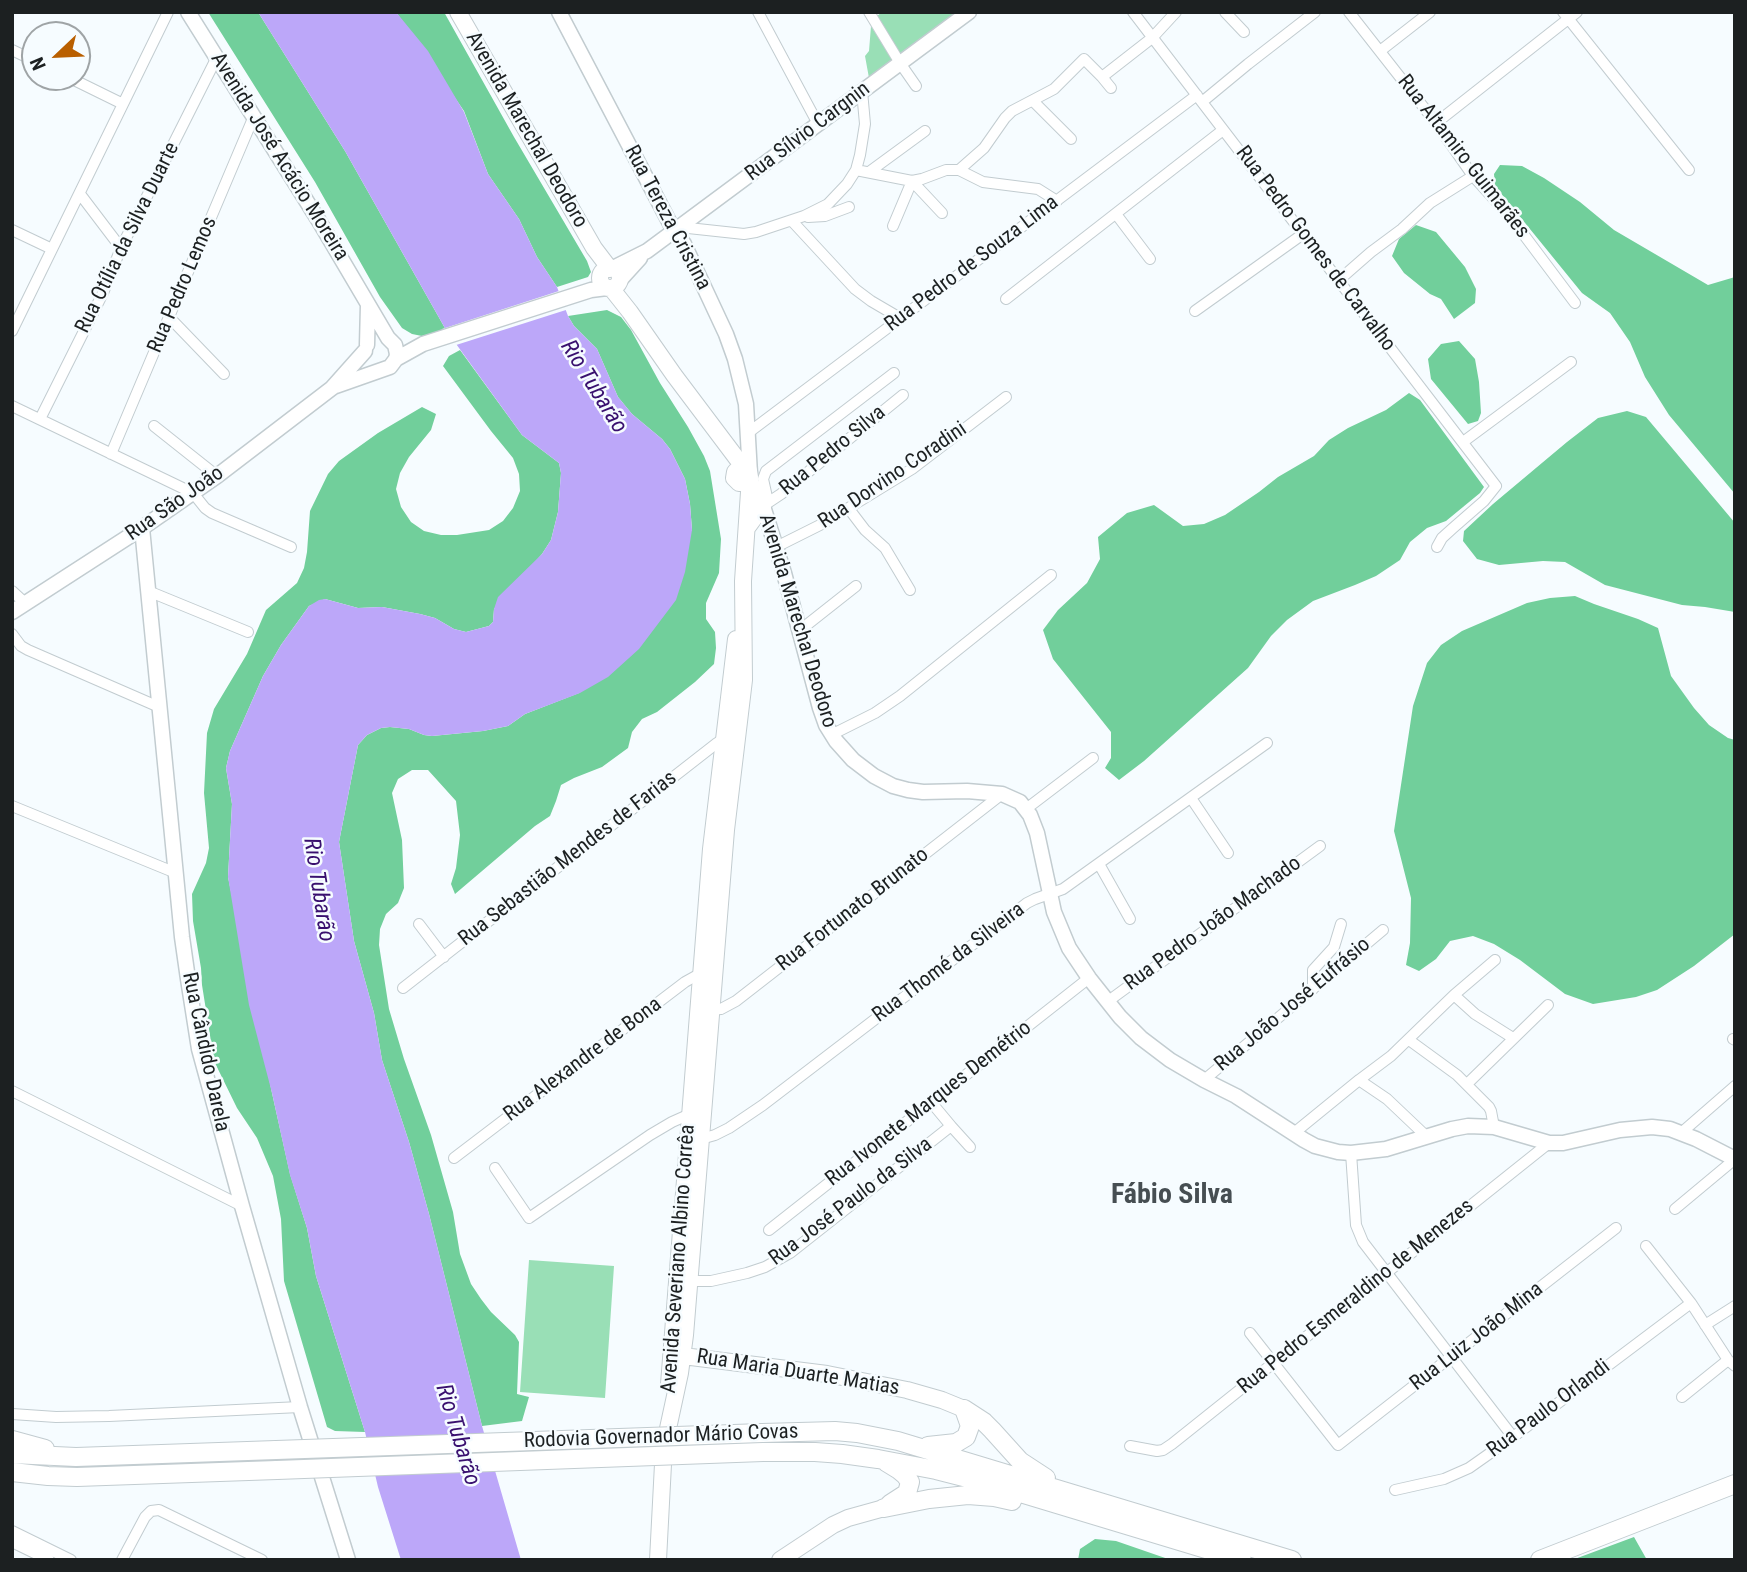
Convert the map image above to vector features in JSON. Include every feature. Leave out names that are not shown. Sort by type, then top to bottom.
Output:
[{"type":"highway","points":[[918,1446],[963,1440],[970,1426],[964,1409]]},
{"type":"highway","points":[[964,1409],[984,1422],[1029,1469],[1081,1496]]},
{"type":"highway","name":"Rodovia Governador Mário Covas","points":[[12,1454],[76,1457],[835,1431],[918,1446],[1292,1560]]},
{"type":"highway","points":[[12,1440],[76,1457]]},
{"type":"highway","name":"Rodovia Governador Mário Covas","points":[[12,1472],[77,1477],[815,1452],[878,1458],[962,1476],[1242,1560]]},
{"type":"highway","points":[[878,1458],[899,1470],[909,1482],[907,1493],[884,1508]]},
{"type":"highway","points":[[1540,1560],[1735,1484]]},
{"type":"highway","points":[[884,1508],[968,1495],[994,1497],[1065,1513],[1103,1517]]},
{"type":"main road","name":"Avenida Marechal Deodoro","points":[[458,12],[594,248],[606,281],[718,431],[744,475]]},
{"type":"main road","name":"Avenida Severiano Albino Corrêa","points":[[664,1447],[680,1373],[677,1355],[685,1335],[683,1281],[701,1139],[705,1009],[718,850],[730,738],[744,670],[744,475]]},
{"type":"main road","points":[[746,530],[763,506]]},
{"type":"main road","name":"Avenida Severiano Albino Corrêa","points":[[664,1447],[677,1355],[683,1281],[690,1114],[705,1009]]},
{"type":"main road","points":[[690,1114],[701,1139]]},
{"type":"main road","points":[[685,1335],[697,1350],[710,1359]]},
{"type":"main road","name":"Rua Maria Duarte Matias","points":[[677,1355],[827,1374],[907,1390],[964,1409]]},
{"type":"main road","points":[[680,1373],[710,1359]]},
{"type":"main road","points":[[658,1560],[664,1447]]},
{"type":"main road","points":[[780,1560],[833,1525],[859,1514],[884,1508]]},
{"type":"street","points":[[12,331],[168,12]]},
{"type":"street","name":"Avenida José Acácio Moreira","points":[[188,12],[390,340]]},
{"type":"street","name":"Rua Tereza Cristina","points":[[559,12],[684,244],[726,334],[742,384],[748,433],[744,475]]},
{"type":"street","points":[[758,12],[818,124]]},
{"type":"street","points":[[869,12],[916,86]]},
{"type":"street","name":"Rua Sílvio Cargnin","points":[[606,281],[969,12]]},
{"type":"street","name":"Rua Pedro Gomes de Carvalho","points":[[1133,12],[1496,486],[1484,501],[1447,533],[1437,547]]},
{"type":"street","points":[[1102,77],[1152,38],[1176,12]]},
{"type":"street","points":[[1225,12],[1244,32]]},
{"type":"street","name":"Rua Pedro de Souza Lima","points":[[748,433],[1315,12]]},
{"type":"street","name":"Rua Altamiro Guimarães","points":[[1349,12],[1436,123],[1472,176],[1512,219],[1575,303]]},
{"type":"street","points":[[1380,51],[1430,12]]},
{"type":"street","points":[[1436,123],[1570,14],[1689,170]]},
{"type":"street","name":"Rua Otília da Silva Duarte","points":[[40,419],[103,293],[121,248],[217,57]]},
{"type":"street","points":[[959,170],[984,148],[1012,111],[1061,83],[1084,59],[1111,88]]},
{"type":"street","points":[[91,88],[123,104]]},
{"type":"street","points":[[676,229],[744,234],[792,221],[828,204],[856,170],[865,124],[862,91]]},
{"type":"street","points":[[1033,101],[1071,139]]},
{"type":"street","name":"Rua Pedro Lemos","points":[[111,454],[254,116]]},
{"type":"street","points":[[1006,299],[1223,130]]},
{"type":"street","points":[[869,172],[925,131]]},
{"type":"street","points":[[856,170],[912,181],[946,170],[959,170],[983,182],[1038,189],[1057,201]]},
{"type":"street","points":[[1339,280],[1430,203],[1472,176]]},
{"type":"street","points":[[912,181],[942,213]]},
{"type":"street","points":[[893,226],[912,181]]},
{"type":"street","points":[[79,194],[121,248]]},
{"type":"street","points":[[804,216],[825,216],[849,207]]},
{"type":"street","points":[[1116,214],[1150,258]]},
{"type":"street","points":[[792,221],[855,289],[900,318]]},
{"type":"street","points":[[12,230],[52,249]]},
{"type":"street","points":[[1195,312],[1303,234]]},
{"type":"street","points":[[368,303],[367,361],[380,369],[390,367],[396,359],[427,343],[606,281]]},
{"type":"street","points":[[169,317],[224,374]]},
{"type":"street","points":[[366,348],[374,338],[379,337],[427,343]]},
{"type":"street","points":[[390,340],[397,350],[396,359]]},
{"type":"street","name":"Rua São João","points":[[12,612],[217,476],[332,388],[366,348]]},
{"type":"street","points":[[1463,442],[1571,362]]},
{"type":"street","name":"Rua São João","points":[[332,388],[380,369]]},
{"type":"street","points":[[763,506],[767,497],[763,479],[766,471],[894,373]]},
{"type":"street","name":"Rua Pedro Silva","points":[[763,506],[903,395]]},
{"type":"street","name":"Rua Dorvino Coradini","points":[[776,547],[849,509],[928,457],[1006,397]]},
{"type":"street","points":[[12,406],[193,493],[212,513],[291,547]]},
{"type":"street","points":[[154,426],[217,476]]},
{"type":"street","name":"Avenida Marechal Deodoro","points":[[744,475],[763,506],[820,708],[831,735],[853,760],[893,786],[923,792],[967,791],[1002,794],[1020,802],[1026,809]]},
{"type":"street","points":[[849,509],[864,530],[885,548],[910,590]]},
{"type":"street","name":"Rua Cândido Darela","points":[[142,528],[187,979],[199,1049],[300,1407],[348,1560]]},
{"type":"street","points":[[831,735],[875,713],[900,696],[1051,575]]},
{"type":"street","points":[[799,631],[856,586]]},
{"type":"street","points":[[12,591],[26,604]]},
{"type":"street","points":[[148,591],[248,632]]},
{"type":"street","points":[[12,634],[21,646],[28,650],[159,707]]},
{"type":"street","name":"Rua Sebastião Mendes de Farias","points":[[403,988],[730,738]]},
{"type":"street","name":"Rua Thomé da Silveira","points":[[701,1139],[729,1128],[763,1105],[1027,903],[1063,889],[1268,743]]},
{"type":"street","points":[[1093,758],[1026,809],[1037,833],[1054,912],[1062,935],[1078,963],[1107,1002],[1130,1028],[1153,1048],[1315,1146],[1328,1150],[1351,1153],[1385,1149],[1468,1126],[1494,1127],[1549,1143],[1576,1141],[1620,1130],[1644,1128],[1670,1129],[1735,1159],[1675,1209]]},
{"type":"street","name":"Rua Fortunato Brunato","points":[[705,1009],[721,1009],[736,1002],[1002,794]]},
{"type":"street","points":[[1191,798],[1228,853]]},
{"type":"street","points":[[12,806],[176,873]]},
{"type":"street","name":"Rua Pedro João Machado","points":[[1107,1002],[1320,846]]},
{"type":"street","points":[[1099,864],[1130,919]]},
{"type":"street","points":[[419,924],[443,957]]},
{"type":"street","points":[[1313,989],[1313,970],[1334,947],[1341,924]]},
{"type":"street","name":"Rua João José Eufrásio","points":[[1204,1080],[1383,930]]},
{"type":"street","points":[[1294,1133],[1391,1056],[1495,960]]},
{"type":"street","name":"Rua Alexandre de Bona","points":[[454,1158],[708,972]]},
{"type":"street","name":"Rua Ivonete Marques Demétrio","points":[[769,1230],[1089,978]]},
{"type":"street","points":[[1454,995],[1475,1014],[1513,1038]]},
{"type":"street","points":[[1467,1084],[1548,1005]]},
{"type":"street","points":[[1409,1040],[1467,1084],[1492,1111],[1494,1127]]},
{"type":"street","points":[[1359,1080],[1387,1099],[1426,1136]]},
{"type":"street","points":[[1681,1133],[1733,1090]]},
{"type":"street","points":[[12,1091],[242,1206]]},
{"type":"street","name":"Rua José Paulo da Silva","points":[[683,1281],[728,1278],[778,1261],[951,1126],[931,1102]]},
{"type":"street","points":[[495,1168],[529,1219],[650,1135],[690,1114]]},
{"type":"street","points":[[951,1126],[970,1147]]},
{"type":"street","name":"Rua Pedro Esmeraldino de Menezes","points":[[1130,1446],[1163,1450],[1172,1444],[1549,1143]]},
{"type":"street","points":[[1351,1153],[1356,1225],[1359,1234],[1513,1437]]},
{"type":"street","name":"Rua Luiz João Mina","points":[[1274,1363],[1338,1445],[1616,1228]]},
{"type":"street","points":[[1646,1246],[1691,1303],[1732,1363],[1682,1397]]},
{"type":"street","name":"Rua Paulo Orlandi","points":[[1395,1490],[1456,1475],[1483,1459],[1691,1303]]},
{"type":"street","points":[[1705,1325],[1735,1306]]},
{"type":"street","points":[[1250,1334],[1274,1363]]},
{"type":"street","points":[[12,1414],[108,1416],[300,1407]]},
{"type":"street","points":[[122,1560],[139,1525],[151,1511],[159,1510],[262,1560]]},
{"type":"street","points":[[12,1531],[71,1560]]},
{"type":"street","points":[[12,1542],[49,1560]]},
{"type":"green space","points":[[208,12],[258,12],[345,151],[446,330],[422,336],[402,328],[380,297],[315,182]]},
{"type":"green space","points":[[396,12],[444,12],[587,261],[591,272],[588,277],[557,287],[537,257],[519,219],[488,174],[464,111]]},
{"type":"green space","points":[[882,12],[957,12],[900,55],[877,16]]},
{"type":"green space","points":[[871,26],[893,61],[869,78],[865,56],[869,51]]},
{"type":"green space","points":[[1500,165],[1522,166],[1544,178],[1580,202],[1614,230],[1708,285],[1735,277],[1735,494],[1669,415],[1645,377],[1630,342],[1610,313],[1582,293],[1495,186],[1494,174]]},
{"type":"green space","points":[[1416,225],[1436,232],[1465,267],[1476,289],[1475,303],[1454,319],[1441,299],[1430,294],[1404,273],[1392,256],[1399,239]]},
{"type":"green space","points":[[607,310],[621,317],[631,330],[688,427],[710,471],[721,539],[719,573],[706,603],[706,619],[715,632],[714,664],[657,712],[642,719],[632,732],[628,748],[602,767],[561,785],[550,816],[455,894],[451,884],[460,835],[456,801],[428,770],[412,770],[398,779],[392,793],[402,840],[404,888],[398,903],[386,914],[380,929],[379,945],[389,1009],[431,1135],[453,1212],[460,1254],[471,1284],[481,1299],[519,1342],[517,1394],[529,1397],[522,1421],[482,1426],[429,1214],[382,1060],[374,1013],[354,941],[339,842],[358,745],[367,735],[390,727],[432,736],[483,731],[508,726],[525,714],[579,693],[692,530],[685,479],[670,449],[632,414],[618,397],[597,349],[568,316]]},
{"type":"green space","points":[[1459,341],[1475,359],[1479,382],[1481,413],[1478,421],[1468,424],[1431,379],[1428,359],[1441,344]]},
{"type":"green space","points":[[460,350],[522,435],[559,463],[561,473],[558,512],[551,540],[494,609],[493,622],[489,626],[466,632],[420,614],[382,607],[358,608],[325,599],[309,606],[263,676],[230,751],[226,768],[232,804],[228,877],[272,1093],[290,1174],[307,1228],[316,1276],[365,1432],[335,1431],[327,1427],[284,1281],[281,1219],[273,1176],[257,1138],[237,1108],[215,1063],[212,1048],[193,921],[192,894],[206,863],[209,848],[204,793],[207,733],[214,709],[247,654],[266,610],[297,583],[307,552],[310,511],[328,474],[339,461],[378,433],[422,407],[436,414],[431,430],[409,457],[400,473],[396,489],[401,507],[411,522],[424,531],[457,535],[489,530],[503,521],[513,508],[520,491],[519,474],[513,458],[443,366],[449,356]]},
{"type":"green space","points":[[1409,393],[1420,400],[1484,487],[1480,493],[1446,521],[1427,528],[1410,542],[1400,560],[1376,576],[1313,601],[1287,620],[1271,636],[1248,668],[1119,780],[1105,768],[1111,758],[1111,732],[1053,659],[1043,630],[1058,610],[1087,583],[1100,559],[1098,537],[1127,513],[1154,505],[1183,526],[1204,524],[1225,515],[1278,477],[1314,456],[1329,440],[1386,410]]},
{"type":"green space","points":[[1627,411],[1646,417],[1735,523],[1735,612],[1682,605],[1605,585],[1565,562],[1499,565],[1477,559],[1463,541],[1464,531],[1567,442],[1598,418]]},
{"type":"green space","points":[[1575,596],[1658,628],[1671,676],[1709,725],[1735,740],[1735,934],[1657,990],[1636,997],[1593,1004],[1565,994],[1520,960],[1494,944],[1473,936],[1450,941],[1436,959],[1419,971],[1406,965],[1410,943],[1411,898],[1394,831],[1413,706],[1427,663],[1441,645],[1462,631],[1527,603]]},
{"type":"green space","points":[[529,1260],[614,1266],[605,1398],[520,1392]]},
{"type":"green space","points":[[1634,1537],[1647,1560],[1572,1560]]},
{"type":"green space","points":[[1095,1539],[1116,1541],[1171,1560],[1078,1560],[1080,1549]]},
{"type":"water","name":"Rio Tubarão","points":[[258,12],[396,12],[428,51],[464,112],[488,174],[519,219],[537,257],[557,287],[574,326],[597,349],[618,397],[632,414],[670,449],[685,479],[690,504],[692,530],[685,572],[676,600],[639,649],[608,677],[580,693],[525,714],[508,726],[432,736],[390,727],[367,735],[358,745],[339,842],[354,941],[374,1013],[382,1060],[409,1142],[482,1426],[521,1560],[401,1560],[378,1487],[365,1432],[316,1276],[307,1228],[290,1175],[249,1005],[228,877],[232,804],[226,768],[230,751],[263,676],[309,606],[319,600],[325,599],[358,608],[382,607],[420,614],[466,632],[489,626],[493,622],[498,597],[542,554],[551,540],[558,512],[561,473],[559,463],[522,435],[446,330],[345,151]]},
{"type":"pier","points":[[562,290],[569,309],[453,346],[442,329]]},
{"type":"district","name":"Fábio Silva","points":[[1172,1196]]}]
